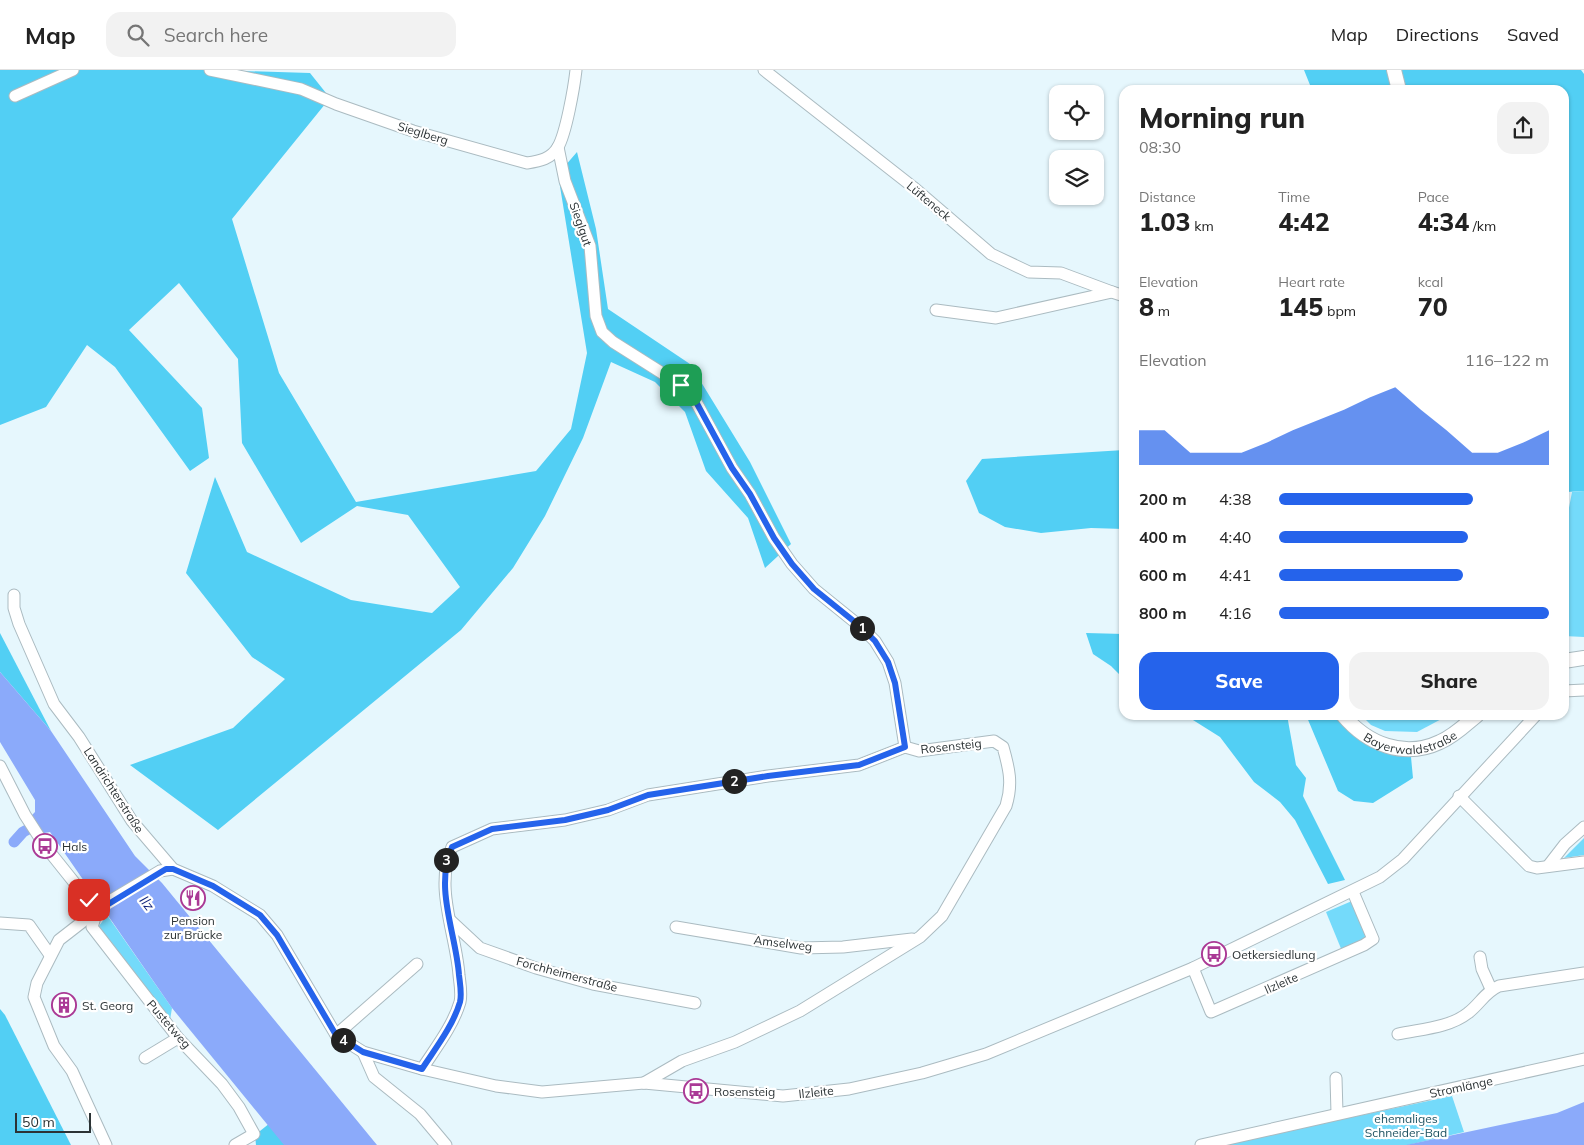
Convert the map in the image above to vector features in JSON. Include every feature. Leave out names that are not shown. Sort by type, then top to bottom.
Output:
[{"type":"main road","points":[[1394,70],[1398,85]]},
{"type":"main road","points":[[1569,660],[1584,658]]},
{"type":"main road","name":"Bayerwaldstraße","points":[[1349,720],[1369,738],[1391,748],[1410,749],[1440,742],[1470,720]]},
{"type":"street","points":[[15,96],[74,70]]},
{"type":"street","name":"Sieglberg","points":[[210,70],[301,89],[336,104],[413,131],[527,163],[542,161],[558,147]]},
{"type":"street","points":[[558,147],[571,101],[576,70]]},
{"type":"street","name":"Lüfteneck","points":[[764,70],[913,187],[991,254],[1029,272],[1061,274],[1119,294]]},
{"type":"street","name":"Sieglgut","points":[[558,147],[565,181],[590,246],[596,316],[602,332],[613,342],[681,385],[695,400],[732,468],[792,564],[814,589],[861,627],[875,641],[888,662],[895,683],[905,747]]},
{"type":"street","points":[[936,310],[996,318],[1112,292]]},
{"type":"street","name":"Landrichterstraße","points":[[14,595],[14,608],[19,624],[54,704],[79,737],[132,821],[173,869],[213,886],[260,915],[277,935],[336,1035],[363,1052]]},
{"type":"street","points":[[1569,691],[1584,690]]},
{"type":"street","name":"Ilzleite","points":[[363,1052],[422,1069],[496,1086],[542,1092],[644,1083],[784,1096],[848,1089],[922,1073],[986,1054],[1193,968],[1353,892],[1380,877],[1404,858],[1459,796],[1531,720]]},
{"type":"street","name":"Rosensteig","points":[[644,1083],[682,1060],[735,1042],[800,1011],[920,938],[942,916],[1002,814],[1011,792],[1011,774],[1003,747],[994,741],[919,751],[905,747]]},
{"type":"street","points":[[422,1069],[446,1032],[460,1002],[458,965],[444,888],[446,862],[452,847],[492,829],[565,820],[608,810],[648,795],[768,776],[859,765],[905,747]]},
{"type":"street","points":[[0,766],[25,815],[39,836],[97,911]]},
{"type":"street","points":[[1459,796],[1522,861],[1533,868],[1584,862]]},
{"type":"street","points":[[1548,866],[1565,844],[1584,827]]},
{"type":"street","points":[[106,1145],[72,1071],[54,1046],[34,997],[37,983],[59,940],[97,911],[160,871],[173,869]]},
{"type":"street","name":"Ilzleite","points":[[1193,968],[1211,1012],[1364,945],[1373,940],[1353,892]]},
{"type":"street","name":"Pustetweg","points":[[97,911],[92,927],[178,1038],[222,1084],[239,1107],[254,1134],[235,1145]]},
{"type":"street","name":"Forchheimerstraße","points":[[451,921],[480,948],[536,968],[593,984],[695,1003]]},
{"type":"street","points":[[0,923],[29,925],[50,955]]},
{"type":"street","name":"Amselweg","points":[[676,927],[800,948],[843,948],[920,938]]},
{"type":"street","points":[[1480,957],[1482,969],[1491,989]]},
{"type":"street","points":[[336,1035],[417,964]]},
{"type":"street","points":[[1398,1034],[1457,1020],[1467,1014],[1491,989],[1500,986],[1584,973]]},
{"type":"street","points":[[145,1058],[178,1038]]},
{"type":"street","points":[[363,1052],[374,1077],[420,1114],[446,1145]]},
{"type":"street","name":"Stromlänge","points":[[1201,1145],[1584,1059]]},
{"type":"street","points":[[1336,1078],[1337,1113]]},
{"type":"green space","points":[[1584,491],[1584,637],[1569,636],[1569,508],[1572,492]]},
{"type":"green space","points":[[1366,720],[1440,720],[1417,732],[1385,731],[1371,725]]},
{"type":"green space","points":[[1584,838],[1584,855],[1564,858]]},
{"type":"green space","points":[[1352,901],[1369,940],[1342,951],[1326,912]]},
{"type":"green space","points":[[107,915],[172,1008],[169,1026],[99,926]]},
{"type":"green space","name":"ehemaliges Schneider-Bad","points":[[1452,1096],[1464,1132],[1408,1145],[1220,1145]]},
{"type":"shaded area","points":[[0,70],[210,70],[310,73],[330,98],[232,219],[279,373],[356,502],[536,471],[571,429],[587,353],[558,174],[577,152],[596,229],[608,309],[690,364],[750,462],[791,544],[765,568],[748,518],[706,471],[685,412],[655,382],[611,362],[583,438],[545,516],[513,568],[461,630],[218,830],[130,765],[233,728],[285,679],[252,657],[186,573],[215,477],[247,552],[351,600],[432,613],[460,587],[408,515],[357,506],[301,543],[242,443],[238,359],[179,283],[129,330],[202,408],[209,458],[190,471],[115,367],[87,345],[46,407],[0,425]]},
{"type":"shaded area","points":[[1304,70],[1581,70],[1584,74],[1584,491],[1569,492],[1569,85],[1310,85]]},
{"type":"shaded area","points":[[1119,450],[1119,529],[1091,528],[1041,533],[1005,527],[979,513],[966,481],[982,459]]},
{"type":"shaded area","points":[[0,633],[51,731],[0,672]]},
{"type":"shaded area","points":[[1086,633],[1119,634],[1119,674],[1093,654]]},
{"type":"shaded area","points":[[1193,720],[1288,720],[1296,765],[1306,778],[1303,796],[1345,880],[1328,884],[1295,820],[1280,802],[1254,782],[1220,737]]},
{"type":"shaded area","points":[[1308,720],[1340,720],[1370,747],[1411,757],[1413,778],[1373,803],[1354,801],[1338,791]]},
{"type":"shaded area","points":[[0,1009],[5,1015],[71,1145],[0,1145]]},
{"type":"shaded area","points":[[270,1123],[287,1145],[256,1145],[255,1135]]},
{"type":"water","name":"Ilz","points":[[0,672],[51,731],[135,856],[162,883],[377,1145],[284,1145],[172,1008],[50,832],[39,834],[29,818],[35,812],[35,800],[0,742]]},
{"type":"water","points":[[1584,1102],[1584,1145],[1406,1145],[1557,1113]]},
{"type":"waterway","points":[[14,842],[23,832],[40,823]]},
{"type":"place","name":"Hals","points":[[45,846]]},
{"type":"place","name":"Pension zur Brücke","points":[[193,898]]},
{"type":"place","name":"Oetkersiedlung","points":[[1214,954]]},
{"type":"place","name":"St. Georg","points":[[64,1005]]},
{"type":"place","name":"Rosensteig","points":[[696,1091]]},
{"type":"route","points":[[89,900],[97,911],[108,902],[166,869],[173,869],[213,886],[260,915],[277,935],[336,1035],[363,1052],[422,1069],[446,1032],[460,1002],[458,965],[444,888],[446,862],[452,847],[492,829],[565,820],[608,810],[648,795],[768,776],[859,765],[905,747],[895,683],[888,662],[875,641],[861,627],[814,589],[792,564],[732,468],[695,400],[681,385]]}]
